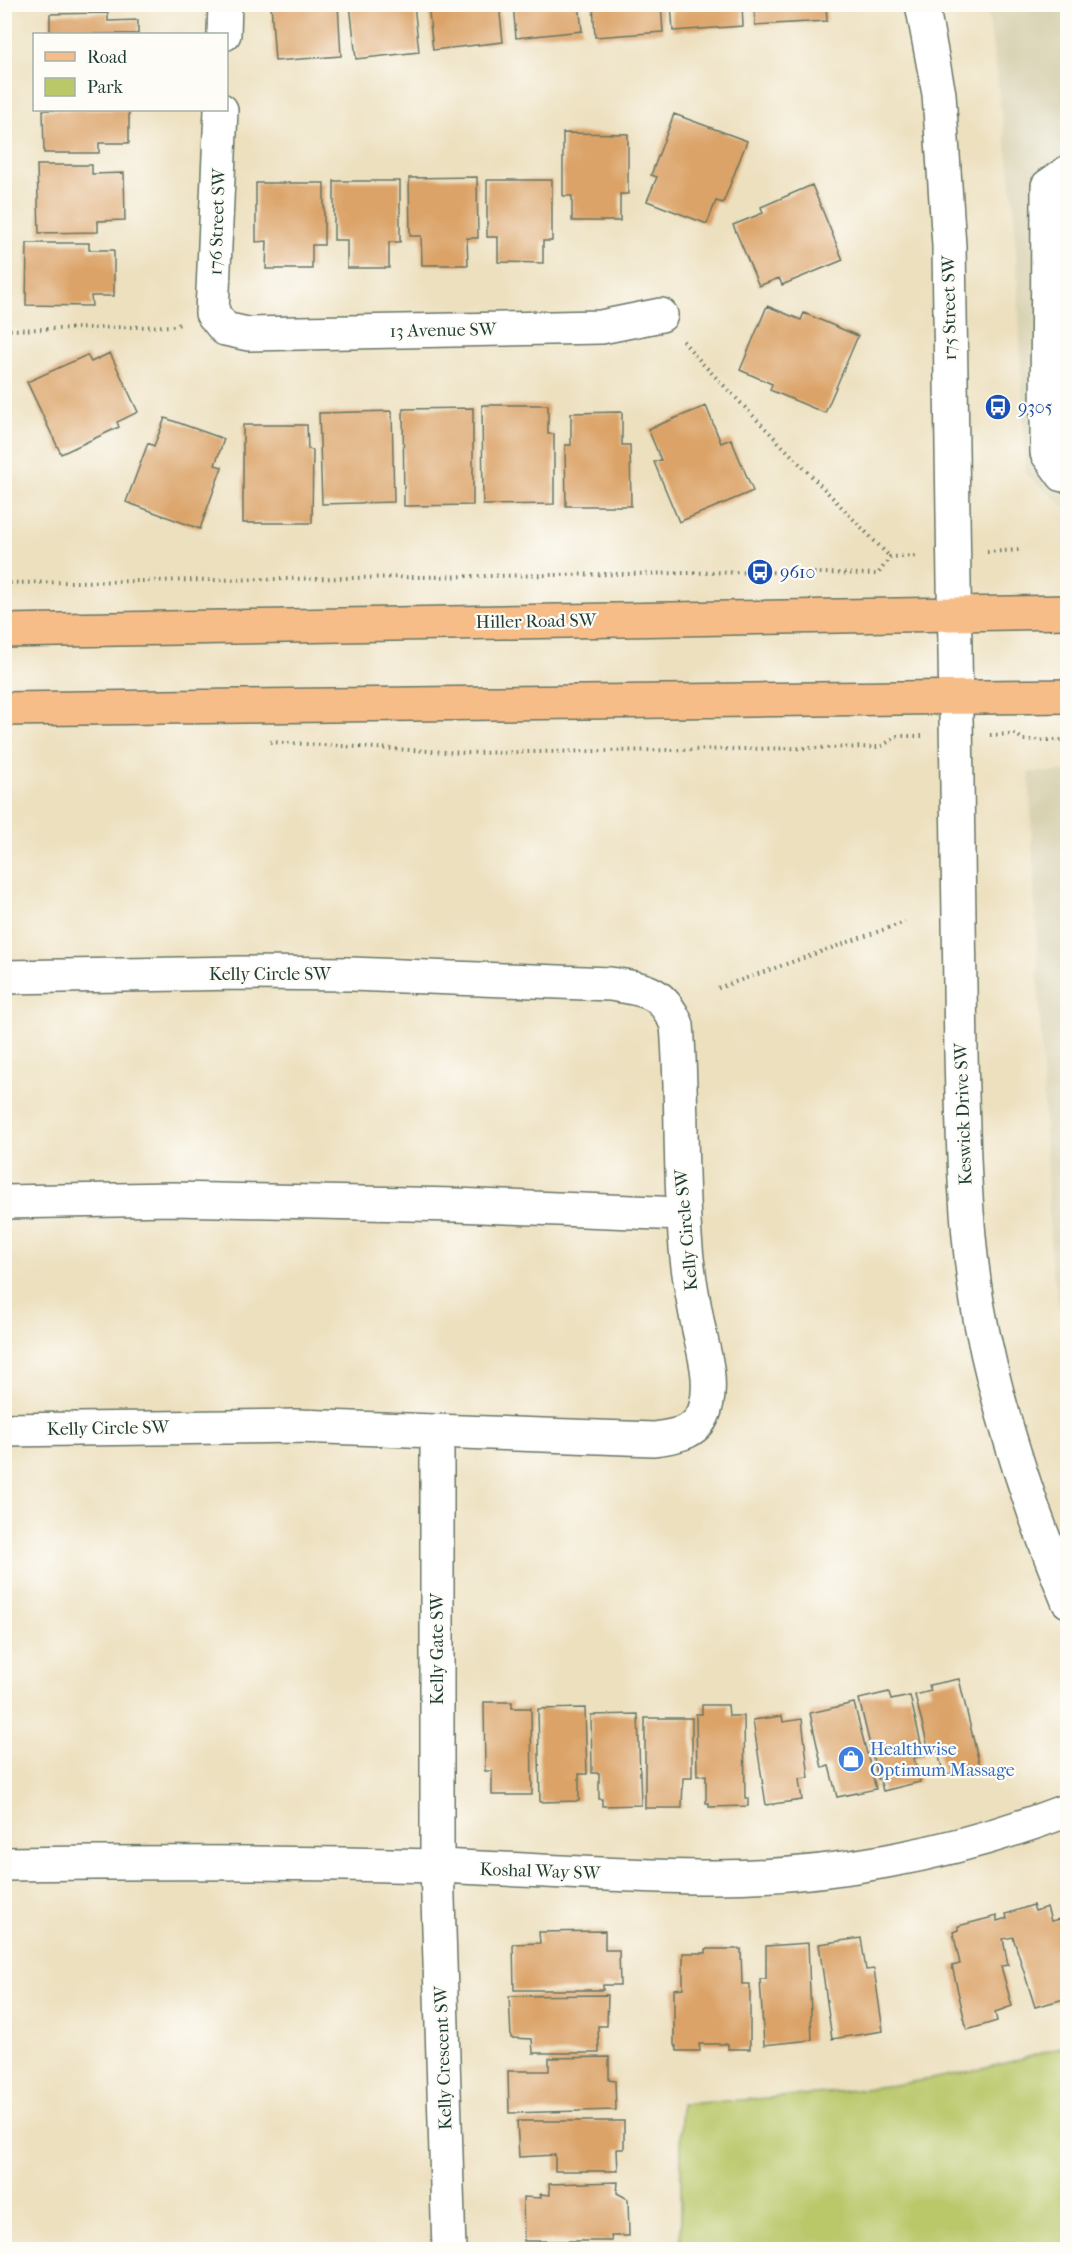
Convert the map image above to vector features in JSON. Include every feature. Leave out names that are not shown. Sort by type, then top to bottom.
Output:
[{"type":"main road","name":"Hiller Road SW","points":[[4,631],[1068,612]]},
{"type":"main road","points":[[4,709],[1068,696]]},
{"type":"street","points":[[224,33],[225,4]]},
{"type":"street","name":"175 Street SW","points":[[922,4],[939,94],[949,246],[954,613]]},
{"type":"street","name":"176 Street SW","points":[[218,321],[221,111]]},
{"type":"street","points":[[1068,172],[1048,186],[1047,418],[1047,453],[1063,475],[1068,475]]},
{"type":"street","name":"13 Avenue SW","points":[[218,321],[248,334],[601,327],[661,315]]},
{"type":"street","name":"Keswick Drive SW","points":[[954,613],[964,1168],[970,1242],[977,1302],[1001,1412],[1047,1551],[1068,1601]]},
{"type":"street","name":"Kelly Circle SW","points":[[4,977],[242,973],[351,974],[610,984],[636,988],[659,997],[669,1007],[677,1025],[683,1214],[691,1292],[709,1389],[706,1407],[699,1424],[681,1435],[654,1439],[219,1426],[4,1430]]},
{"type":"street","points":[[4,1202],[173,1199],[456,1205],[683,1214]]},
{"type":"street","name":"Kelly Gate SW","points":[[437,1431],[437,1866]]},
{"type":"street","name":"Koshal Way SW","points":[[4,1864],[180,1862],[437,1866],[700,1878],[770,1875],[851,1866],[910,1856],[973,1841],[1068,1810]]},
{"type":"street","name":"Kelly Crescent SW","points":[[437,1866],[449,2250]]},
{"type":"path","points":[[661,315],[702,363],[890,556],[1019,550]]},
{"type":"path","points":[[4,330],[174,326],[218,321]]},
{"type":"path","points":[[4,583],[760,572],[878,574],[890,556]]},
{"type":"path","points":[[1016,734],[1023,740],[1068,740]]},
{"type":"path","points":[[265,742],[464,753],[543,753],[880,747],[898,736]]},
{"type":"path","points":[[718,988],[905,922]]},
{"type":"shaded area","points":[[987,5],[1067,5],[1067,509],[1026,474],[1014,206]]},
{"type":"shaded area","points":[[1029,772],[1067,772],[1067,1342],[1051,1263]]},
{"type":"green space","points":[[1067,2045],[1067,2249],[681,2249],[681,2104],[827,2093],[924,2080],[972,2071]]},
{"type":"building","points":[[271,4],[338,4],[341,56],[275,61]]},
{"type":"building","points":[[350,4],[414,4],[419,52],[356,59]]},
{"type":"building","points":[[428,4],[499,4],[503,42],[433,50]]},
{"type":"building","points":[[513,4],[579,4],[582,31],[516,38]]},
{"type":"building","points":[[593,4],[661,4],[663,32],[595,37]]},
{"type":"building","points":[[671,4],[742,4],[743,26],[673,31]]},
{"type":"building","points":[[754,4],[826,4],[827,21],[755,25]]},
{"type":"building","points":[[108,13],[108,21],[138,20],[138,33],[50,33],[50,14]]},
{"type":"building","points":[[43,111],[129,111],[129,143],[99,143],[99,153],[44,153]]},
{"type":"building","points":[[674,114],[747,141],[723,203],[716,201],[707,224],[647,201],[657,177],[651,175]]},
{"type":"building","points":[[563,133],[628,134],[628,194],[620,194],[620,221],[572,221],[572,196],[563,196]]},
{"type":"building","points":[[37,165],[92,165],[92,174],[124,173],[125,220],[98,221],[98,232],[39,233]]},
{"type":"building","points":[[477,177],[478,238],[467,238],[468,265],[422,265],[421,236],[410,236],[409,178]]},
{"type":"building","points":[[487,180],[552,180],[552,241],[543,241],[543,263],[498,262],[498,237],[487,237]]},
{"type":"building","points":[[334,181],[400,181],[400,242],[389,242],[389,268],[347,268],[347,240],[334,240]]},
{"type":"building","points":[[256,183],[324,183],[324,245],[312,245],[312,269],[266,269],[267,241],[256,242]]},
{"type":"building","points":[[812,185],[843,260],[782,285],[779,278],[759,286],[733,225],[763,213],[761,207]]},
{"type":"building","points":[[27,243],[89,243],[89,250],[114,250],[114,296],[91,296],[92,306],[26,305]]},
{"type":"building","points":[[767,306],[801,320],[804,313],[858,336],[825,413],[770,390],[772,384],[740,370]]},
{"type":"building","points":[[110,353],[138,412],[117,422],[119,427],[61,454],[27,382],[87,355],[91,362]]},
{"type":"building","points":[[482,405],[548,405],[548,434],[554,434],[554,504],[483,505]]},
{"type":"building","points":[[706,406],[721,443],[731,439],[753,491],[679,522],[654,462],[661,460],[648,429]]},
{"type":"building","points":[[473,408],[473,505],[404,506],[403,409]]},
{"type":"building","points":[[392,411],[394,502],[322,504],[319,413]]},
{"type":"building","points":[[622,412],[622,445],[630,445],[631,506],[566,506],[565,445],[571,445],[571,413]]},
{"type":"building","points":[[165,418],[224,439],[215,465],[222,467],[200,529],[126,502],[148,443],[154,446]]},
{"type":"building","points":[[243,425],[307,425],[308,449],[313,450],[312,523],[243,523]]},
{"type":"building","points":[[959,1679],[980,1767],[944,1775],[937,1749],[929,1751],[915,1695],[931,1691],[929,1685]]},
{"type":"building","points":[[889,1692],[891,1700],[910,1696],[924,1756],[914,1758],[920,1782],[883,1791],[880,1779],[878,1779],[859,1699]]},
{"type":"building","points":[[484,1702],[512,1702],[512,1708],[531,1708],[532,1795],[492,1795],[492,1771],[485,1771]]},
{"type":"building","points":[[854,1703],[876,1789],[837,1797],[829,1766],[822,1768],[810,1713]]},
{"type":"building","points":[[702,1705],[728,1705],[729,1716],[744,1716],[745,1798],[748,1798],[748,1806],[709,1807],[709,1803],[706,1803],[706,1775],[697,1776],[696,1714],[702,1714]]},
{"type":"building","points":[[585,1708],[587,1774],[579,1774],[579,1801],[540,1802],[538,1709]]},
{"type":"building","points":[[638,1714],[641,1805],[602,1806],[602,1799],[599,1799],[599,1773],[592,1773],[591,1715]]},
{"type":"building","points":[[782,1716],[783,1722],[802,1719],[809,1778],[799,1779],[802,1800],[766,1805],[753,1720]]},
{"type":"building","points":[[645,1718],[692,1718],[692,1778],[683,1778],[682,1808],[645,1808]]},
{"type":"building","points":[[1033,1905],[1035,1911],[1047,1907],[1051,1921],[1060,1919],[1062,1927],[1068,1925],[1068,1998],[1035,2007],[1013,1937],[1003,1939],[1008,1965],[1001,1966],[1012,2006],[995,2012],[997,2021],[967,2030],[952,1966],[960,1964],[953,1932],[958,1930],[958,1926],[997,1916],[997,1921],[1007,1918],[1006,1914]]},
{"type":"building","points":[[605,1931],[605,1950],[619,1950],[620,1985],[603,1985],[603,1990],[514,1990],[513,1944],[540,1943],[539,1932]]},
{"type":"building","points":[[861,1938],[866,1970],[874,1969],[883,2031],[832,2039],[819,1944]]},
{"type":"building","points":[[808,1943],[812,2040],[764,2045],[760,1979],[766,1979],[766,1946]]},
{"type":"building","points":[[706,1949],[741,1949],[742,1984],[750,1984],[750,2049],[728,2049],[728,2044],[699,2044],[700,2051],[677,2051],[674,2045],[674,1989],[683,1988],[683,1953],[706,1953]]},
{"type":"building","points":[[608,1995],[607,2026],[598,2026],[599,2053],[533,2053],[532,2039],[511,2038],[509,1996]]},
{"type":"building","points":[[609,2057],[609,2080],[615,2081],[616,2110],[509,2113],[508,2071],[549,2071],[549,2058]]},
{"type":"building","points":[[517,2121],[624,2121],[624,2149],[617,2149],[618,2171],[555,2171],[555,2155],[519,2157]]},
{"type":"building","points":[[618,2182],[617,2193],[628,2199],[629,2236],[611,2236],[612,2241],[524,2241],[523,2197],[541,2198],[540,2194],[550,2195],[549,2184]]},
{"type":"place","name":"9305","points":[[998,407]]},
{"type":"place","name":"9610","points":[[760,572]]},
{"type":"place","name":"Healthwise Optimum Massage","points":[[851,1759]]}]
